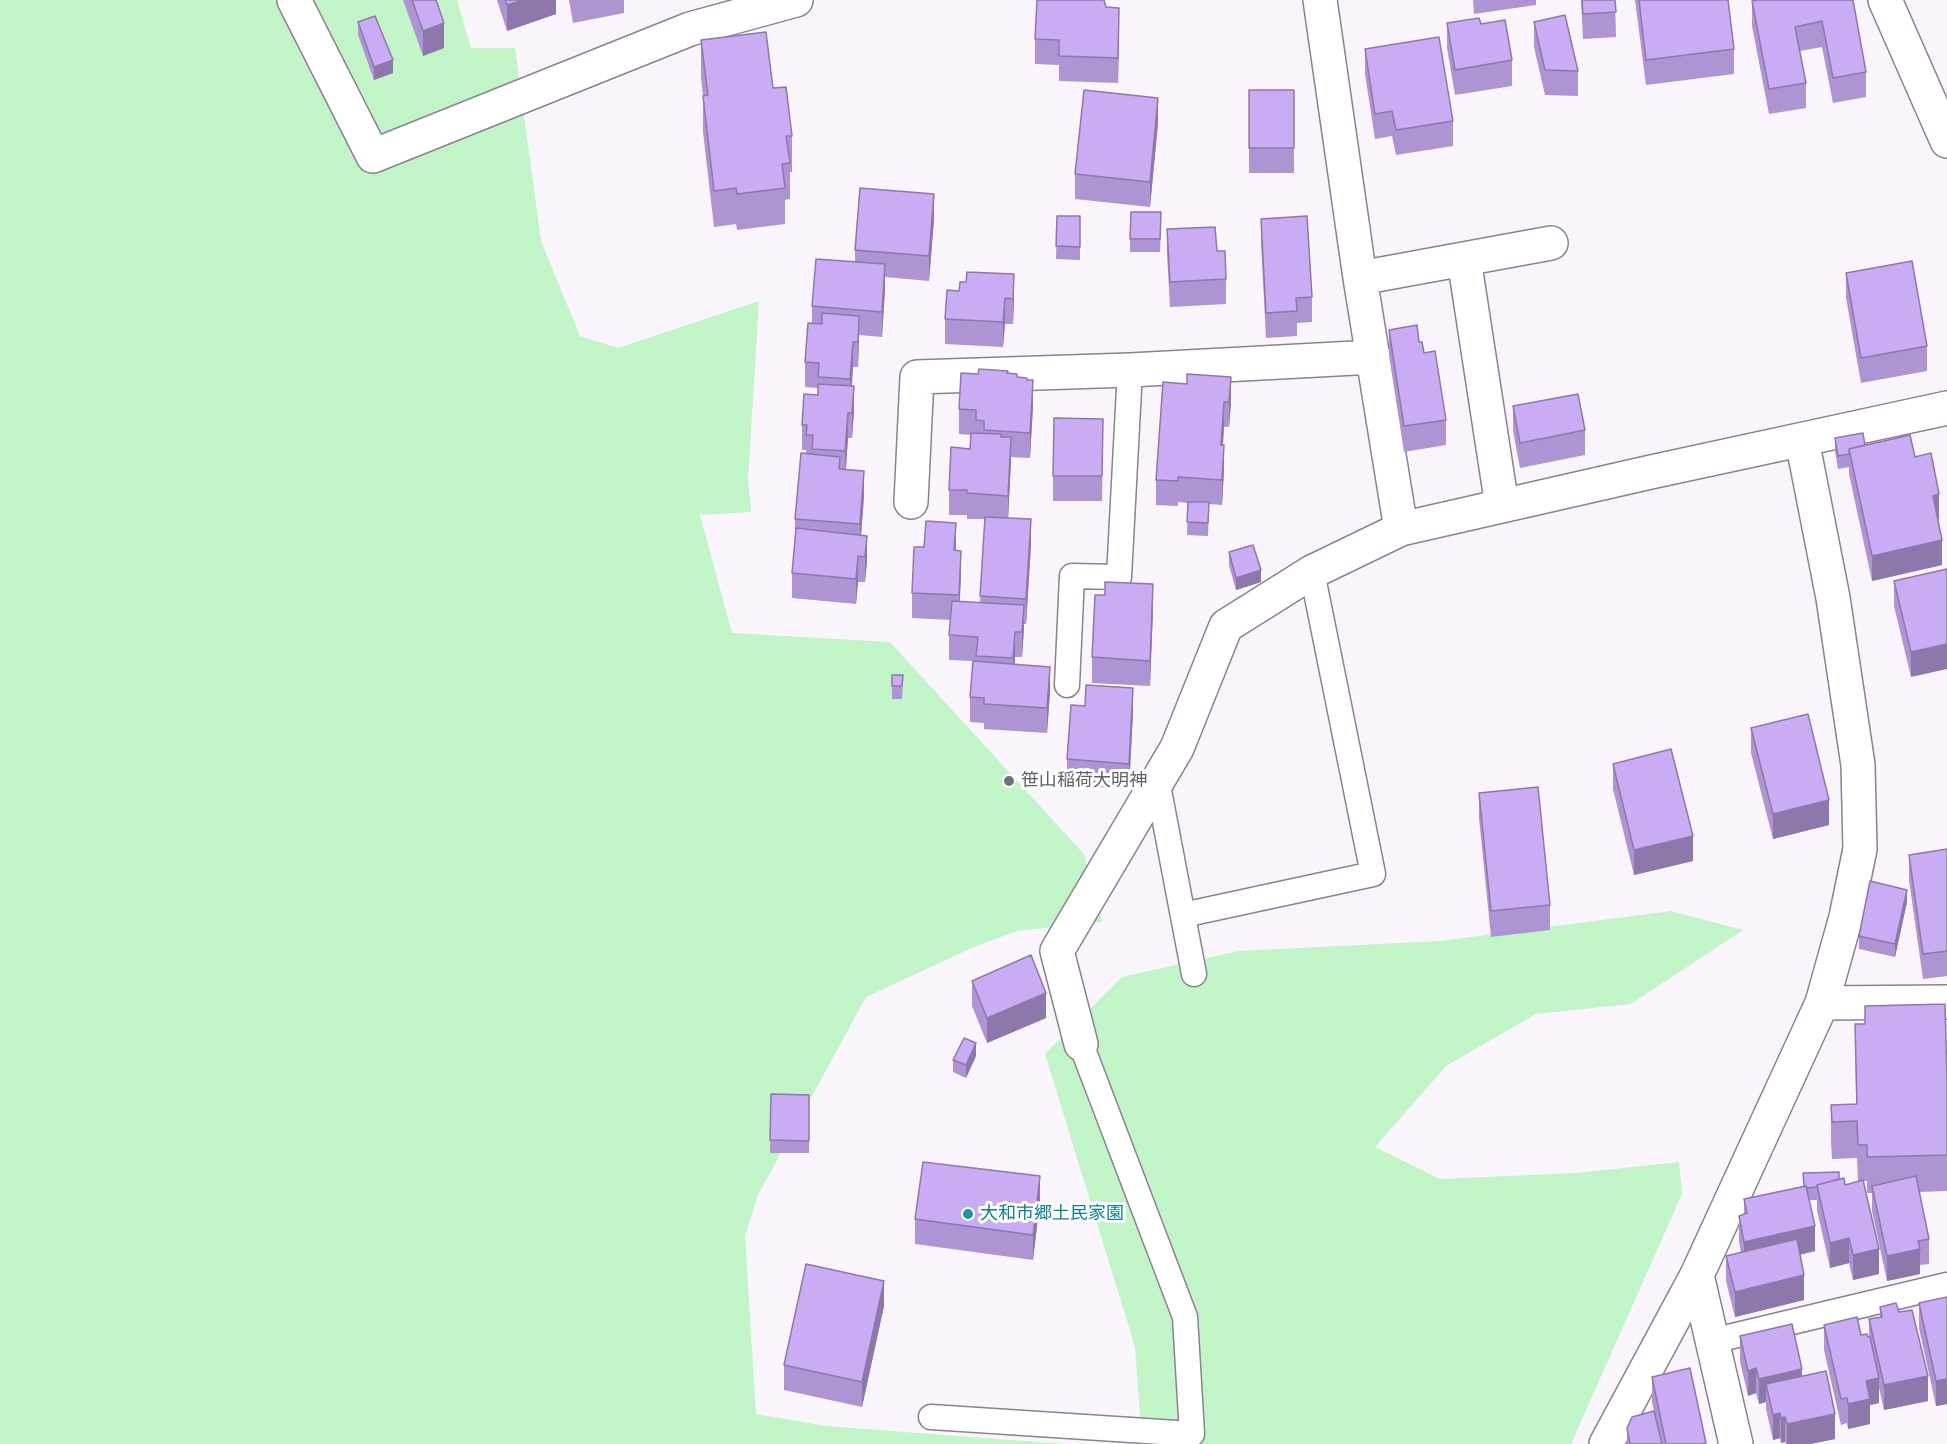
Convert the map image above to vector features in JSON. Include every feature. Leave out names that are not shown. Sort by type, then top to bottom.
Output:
[{"type":"street","points":[[294,0],[373,156],[690,29],[796,0]]},
{"type":"street","points":[[1320,0],[1360,278],[1401,529]]},
{"type":"street","points":[[1885,0],[1947,141]]},
{"type":"street","points":[[1360,278],[1551,243]]},
{"type":"street","points":[[1464,259],[1502,506]]},
{"type":"street","points":[[911,502],[917,376],[1130,370],[1374,357]]},
{"type":"street","points":[[1081,1044],[1058,951],[1177,748],[1226,626],[1312,572],[1401,529],[1947,408]]},
{"type":"street","points":[[1606,1444],[1697,1275],[1822,1003],[1846,916],[1860,849],[1858,765],[1833,598],[1802,441]]},
{"type":"street","points":[[1822,1003],[1947,1002]]},
{"type":"street","points":[[1697,1275],[1736,1444]]},
{"type":"lane","points":[[1067,685],[1072,576],[1119,578],[1130,370]]},
{"type":"lane","points":[[1183,915],[1373,874],[1312,572]]},
{"type":"lane","points":[[1157,780],[1194,974]]},
{"type":"lane","points":[[931,1417],[1192,1434],[1185,1317],[1081,1044]]},
{"type":"lane","points":[[1712,1341],[1947,1285]]},
{"type":"green space","points":[[0,0],[457,0],[471,48],[515,48],[541,241],[580,336],[618,348],[759,301],[748,479],[751,512],[700,515],[732,633],[890,642],[1084,854],[1102,922],[1017,931],[974,947],[866,997],[758,1195],[745,1236],[756,1414],[826,1426],[1064,1444],[0,1444]]},
{"type":"green space","points":[[1671,911],[1743,930],[1631,1004],[1536,1014],[1446,1066],[1375,1147],[1440,1179],[1576,1173],[1679,1162],[1682,1194],[1571,1444],[1142,1444],[1135,1347],[1045,1054],[1122,977],[1239,951],[1440,941]]},
{"type":"building","points":[[412,0],[436,0],[444,23],[423,31]]},
{"type":"building","points":[[505,0],[523,0],[507,5]]},
{"type":"building","points":[[1037,0],[1104,0],[1106,7],[1119,8],[1118,58],[1059,56],[1059,40],[1035,39]]},
{"type":"building","points":[[1582,0],[1615,0],[1616,12],[1583,14]]},
{"type":"building","points":[[1639,0],[1728,0],[1734,49],[1646,60]]},
{"type":"building","points":[[1853,0],[1866,72],[1833,78],[1822,21],[1795,27],[1806,83],[1769,89],[1752,1]]},
{"type":"building","points":[[1565,15],[1578,71],[1545,70],[1534,22]]},
{"type":"building","points":[[375,16],[393,60],[374,67],[358,22]]},
{"type":"building","points":[[1479,18],[1481,24],[1505,20],[1512,60],[1455,70],[1447,23]]},
{"type":"building","points":[[766,32],[773,88],[786,87],[792,136],[786,136],[790,163],[782,164],[785,188],[737,194],[736,188],[714,191],[703,96],[708,95],[701,40]]},
{"type":"building","points":[[1439,37],[1453,121],[1396,130],[1392,111],[1375,114],[1365,49]]},
{"type":"building","points":[[1084,90],[1158,98],[1150,182],[1075,174]]},
{"type":"building","points":[[1249,90],[1294,90],[1294,148],[1249,148]]},
{"type":"building","points":[[860,188],[934,194],[929,256],[855,250]]},
{"type":"building","points":[[1131,212],[1161,212],[1160,239],[1130,239]]},
{"type":"building","points":[[1057,216],[1080,216],[1080,247],[1056,246]]},
{"type":"building","points":[[1307,216],[1312,297],[1296,298],[1297,311],[1266,313],[1261,219]]},
{"type":"building","points":[[1215,227],[1217,251],[1225,251],[1226,279],[1170,282],[1167,229]]},
{"type":"building","points":[[816,259],[885,264],[882,312],[812,306]]},
{"type":"building","points":[[1912,261],[1927,346],[1861,358],[1846,273]]},
{"type":"building","points":[[967,272],[1014,274],[1013,299],[1005,298],[1003,322],[945,319],[947,290],[959,291],[960,282],[966,282]]},
{"type":"building","points":[[822,313],[859,316],[858,342],[853,342],[850,379],[818,377],[819,363],[805,362],[808,323],[822,324]]},
{"type":"building","points":[[1417,325],[1419,342],[1422,342],[1424,353],[1435,351],[1446,420],[1404,426],[1389,330]]},
{"type":"building","points":[[979,369],[1008,371],[1007,373],[1017,374],[1017,377],[1033,380],[1030,433],[984,430],[984,421],[976,420],[976,410],[959,409],[961,373],[978,374]]},
{"type":"building","points":[[1187,374],[1231,377],[1229,402],[1224,402],[1221,445],[1224,445],[1222,480],[1178,477],[1178,481],[1156,480],[1163,382],[1187,384]]},
{"type":"building","points":[[818,384],[854,386],[852,413],[848,413],[845,451],[812,449],[813,435],[806,435],[807,425],[802,425],[804,394],[818,395]]},
{"type":"building","points":[[1578,394],[1585,430],[1520,443],[1513,406]]},
{"type":"building","points":[[1054,418],[1103,419],[1102,476],[1053,476]]},
{"type":"building","points":[[971,433],[1001,434],[1001,437],[1011,437],[1008,496],[967,493],[967,490],[949,490],[951,447],[970,449]]},
{"type":"building","points":[[1863,433],[1865,445],[1849,449],[1849,454],[1838,456],[1835,438]]},
{"type":"building","points":[[1910,435],[1915,457],[1931,453],[1939,494],[1933,496],[1942,540],[1872,556],[1849,449]]},
{"type":"building","points":[[801,453],[840,457],[839,469],[864,471],[860,524],[795,519]]},
{"type":"building","points":[[1188,502],[1209,502],[1208,523],[1187,522]]},
{"type":"building","points":[[985,517],[1031,519],[1026,599],[980,596]]},
{"type":"building","points":[[926,521],[956,523],[954,550],[961,551],[959,595],[912,593],[914,547],[924,547]]},
{"type":"building","points":[[796,528],[867,536],[865,557],[858,556],[856,579],[792,573]]},
{"type":"building","points":[[1253,545],[1261,570],[1236,578],[1229,552]]},
{"type":"building","points":[[1947,569],[1947,644],[1911,652],[1894,581]]},
{"type":"building","points":[[1105,582],[1153,584],[1150,661],[1092,657],[1095,595],[1105,595]]},
{"type":"building","points":[[952,601],[1024,605],[1022,632],[1015,632],[1013,658],[976,656],[978,637],[949,635]]},
{"type":"building","points":[[973,661],[1050,667],[1047,708],[984,704],[984,698],[970,697]]},
{"type":"building","points":[[892,675],[903,675],[902,686],[892,686]]},
{"type":"building","points":[[1086,685],[1133,688],[1129,764],[1067,759],[1071,705],[1085,706]]},
{"type":"building","points":[[1808,714],[1829,800],[1773,814],[1751,728]]},
{"type":"building","points":[[1671,749],[1693,836],[1634,850],[1613,764]]},
{"type":"building","points":[[1538,787],[1550,905],[1491,911],[1479,793]]},
{"type":"building","points":[[1947,849],[1947,951],[1923,954],[1909,855]]},
{"type":"building","points":[[1870,881],[1907,890],[1895,944],[1859,936]]},
{"type":"building","points":[[1031,955],[1046,993],[987,1018],[972,981]]},
{"type":"building","points":[[1945,1004],[1947,1155],[1867,1157],[1867,1145],[1858,1145],[1857,1121],[1832,1122],[1831,1105],[1857,1104],[1855,1024],[1865,1024],[1865,1006]]},
{"type":"building","points":[[964,1038],[976,1043],[966,1065],[953,1060]]},
{"type":"building","points":[[771,1094],[809,1095],[809,1141],[770,1140]]},
{"type":"building","points":[[923,1162],[1040,1176],[1033,1235],[915,1219]]},
{"type":"building","points":[[1839,1172],[1839,1179],[1817,1185],[1817,1187],[1804,1186],[1803,1173]]},
{"type":"building","points":[[1916,1176],[1929,1239],[1918,1241],[1920,1249],[1887,1256],[1872,1186]]},
{"type":"building","points":[[1844,1178],[1845,1185],[1863,1180],[1879,1249],[1853,1255],[1849,1238],[1830,1243],[1817,1185]]},
{"type":"building","points":[[1806,1186],[1815,1226],[1744,1242],[1739,1216],[1747,1213],[1744,1199]]},
{"type":"building","points":[[1797,1239],[1804,1275],[1735,1292],[1726,1256]]},
{"type":"building","points":[[806,1264],[884,1281],[862,1382],[784,1365]]},
{"type":"building","points":[[1947,1297],[1947,1379],[1936,1381],[1919,1303]]},
{"type":"building","points":[[1896,1303],[1899,1312],[1912,1310],[1928,1376],[1884,1385],[1869,1319],[1882,1317],[1880,1307]]},
{"type":"building","points":[[1857,1317],[1861,1335],[1867,1334],[1870,1337],[1879,1378],[1866,1381],[1870,1399],[1848,1404],[1847,1398],[1841,1399],[1824,1325]]},
{"type":"building","points":[[1792,1324],[1802,1369],[1759,1379],[1756,1368],[1748,1371],[1740,1336]]},
{"type":"building","points":[[1690,1368],[1706,1443],[1666,1444],[1652,1377]]},
{"type":"building","points":[[1826,1371],[1835,1414],[1787,1424],[1785,1417],[1781,1418],[1780,1413],[1773,1415],[1766,1384]]},
{"type":"building","points":[[1654,1411],[1662,1444],[1630,1444],[1627,1428],[1632,1417]]},
{"type":"place","name":"笹山稲荷大明神","points":[[1009,781]]},
{"type":"place","name":"大和市郷土民家園","points":[[968,1214]]}]
